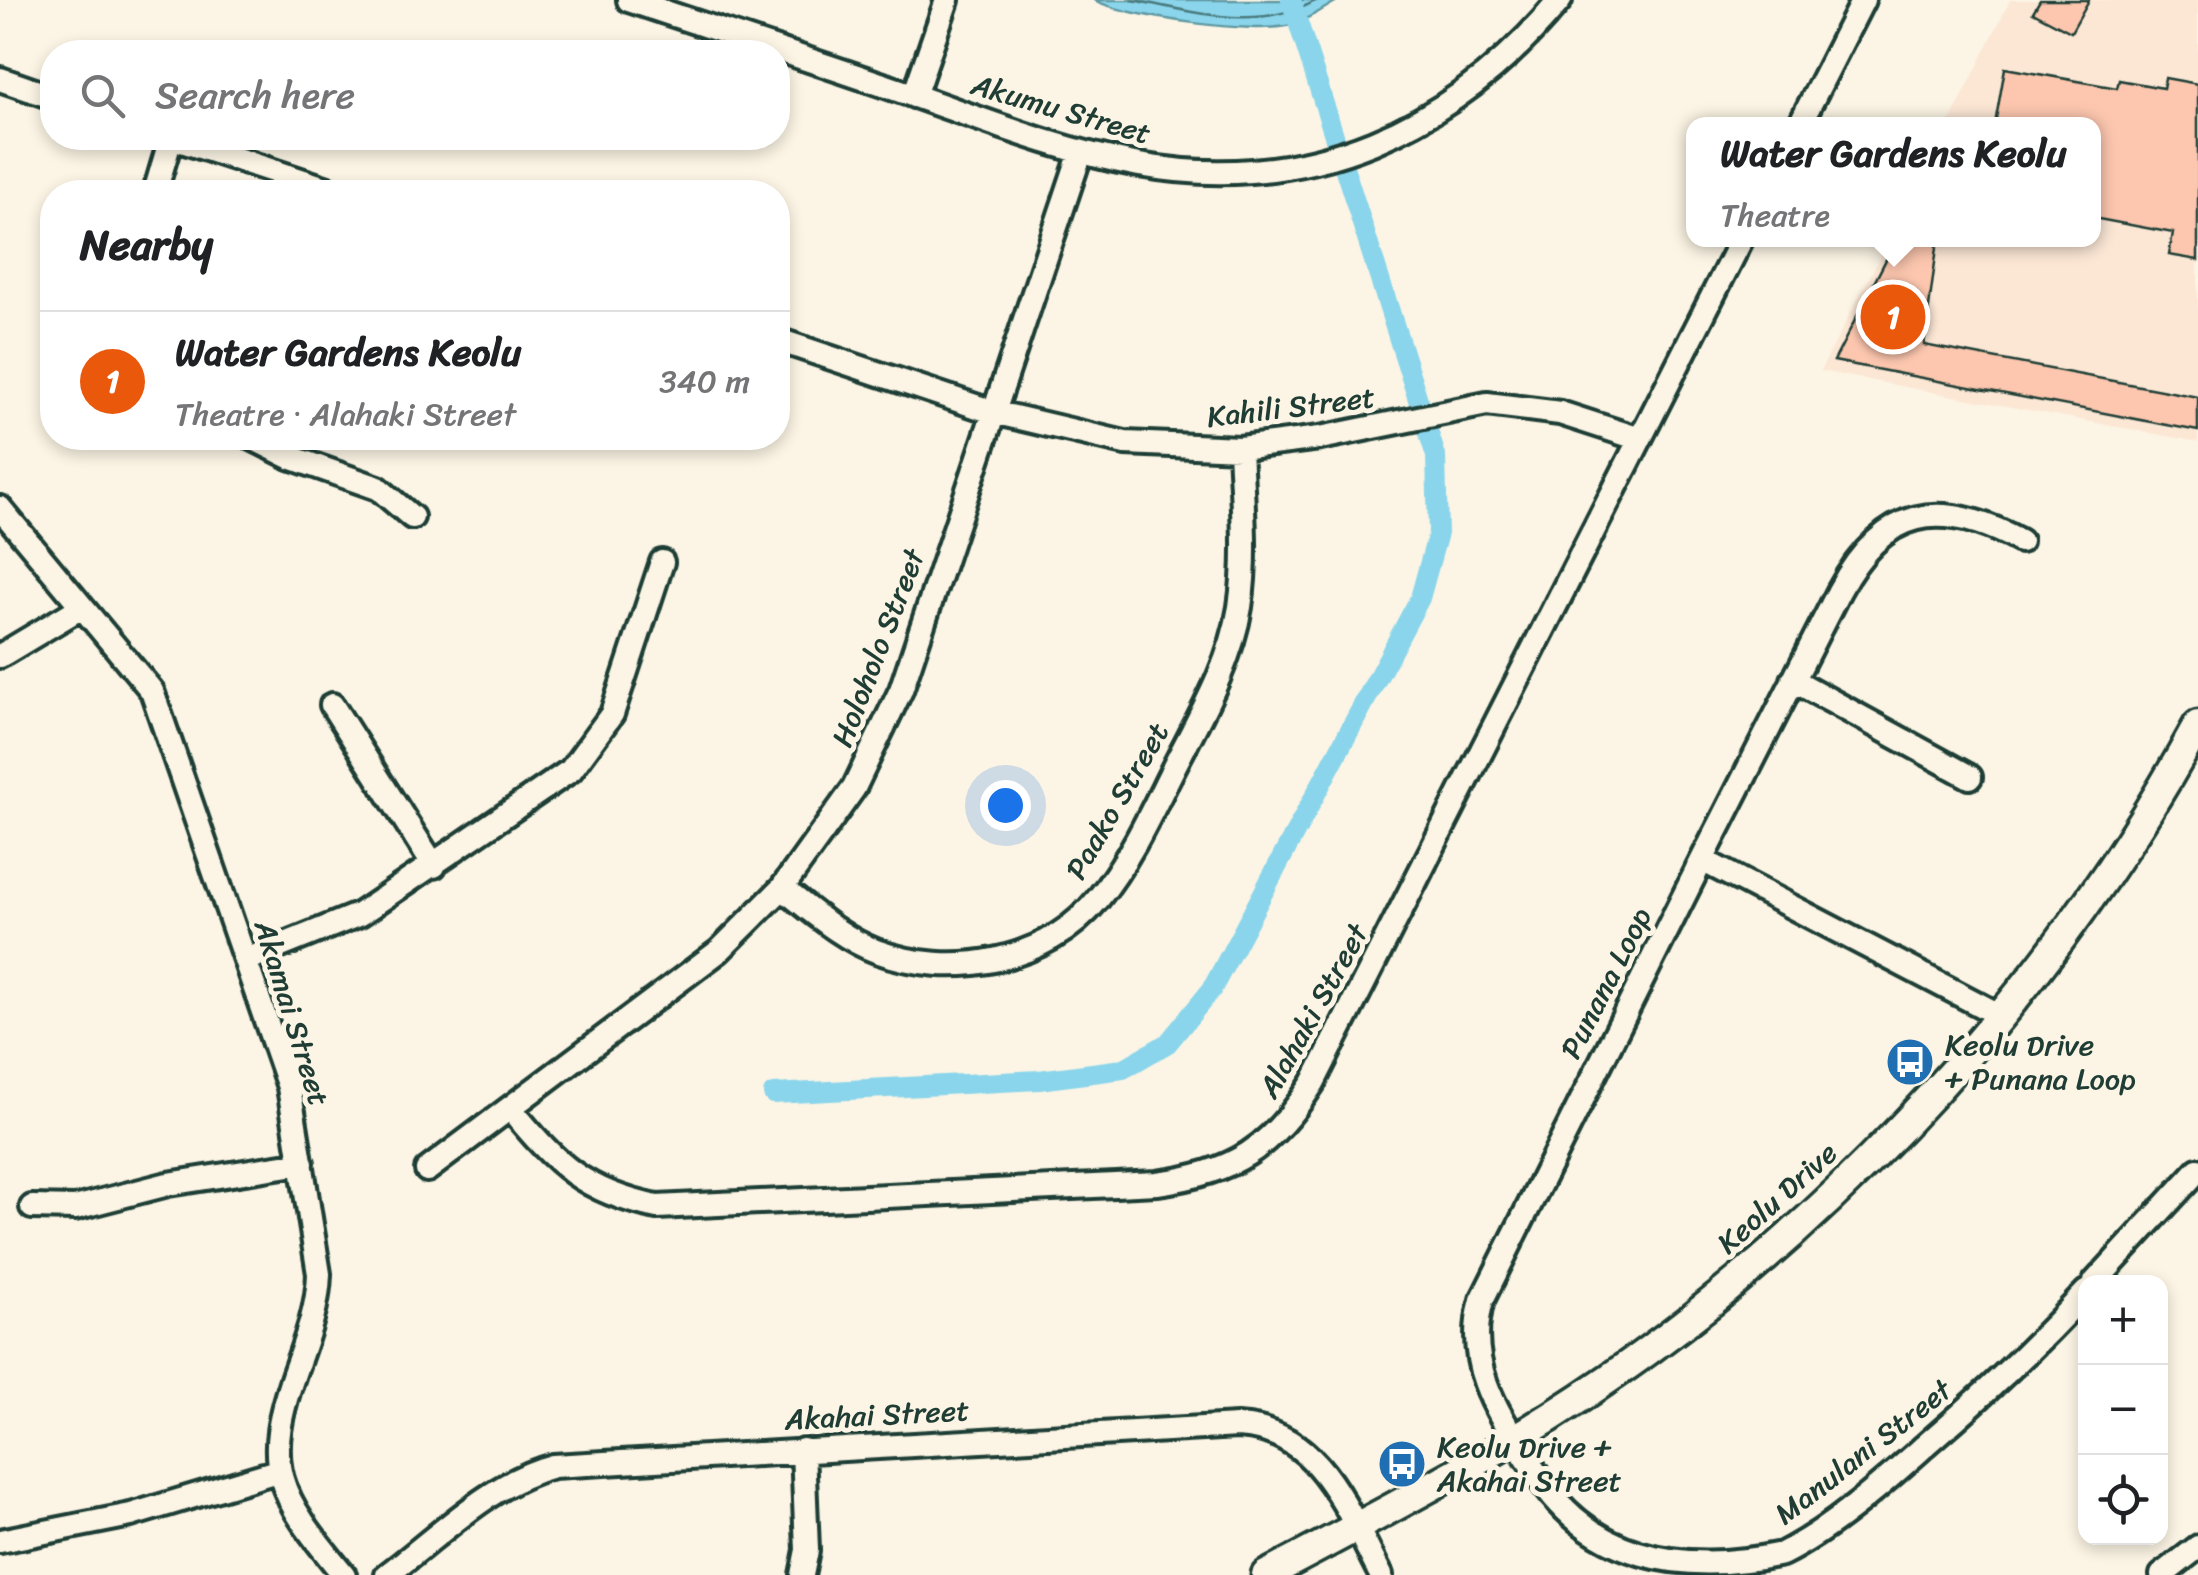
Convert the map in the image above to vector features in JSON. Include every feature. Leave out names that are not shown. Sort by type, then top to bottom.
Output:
[{"type":"main road","name":"Keolu Drive","points":[[1266,1575],[1514,1439],[1621,1368],[1775,1248],[1878,1150],[1999,1015],[2112,868],[2198,724]]},
{"type":"street","name":"Akumu Street","points":[[629,0],[748,40]]},
{"type":"street","points":[[914,96],[947,0]]},
{"type":"street","name":"Akumu Street","points":[[790,54],[1081,152],[1195,172],[1253,173],[1290,168],[1412,125],[1507,59],[1560,0]]},
{"type":"street","points":[[1804,117],[1863,0]]},
{"type":"street","points":[[0,78],[40,93]]},
{"type":"street","points":[[159,180],[168,150]]},
{"type":"street","points":[[209,150],[301,180]]},
{"type":"street","name":"Holoholo Street","points":[[427,1170],[718,951],[782,888],[854,788],[894,705],[1081,152]]},
{"type":"street","name":"Alahaki Street","points":[[510,1108],[566,1171],[621,1200],[657,1208],[1157,1183],[1198,1178],[1259,1149],[1283,1128],[1314,1084],[1737,247]]},
{"type":"street","name":"Kahili Street","points":[[790,344],[994,412],[1125,443],[1240,448],[1392,425],[1460,408],[1520,404],[1640,440]]},
{"type":"street","name":"Paako Street","points":[[782,888],[840,934],[874,951],[928,964],[966,965],[1004,959],[1042,944],[1084,914],[1123,865],[1227,661],[1244,575],[1240,448]]},
{"type":"street","points":[[276,450],[378,488],[412,517]]},
{"type":"street","name":"Akamai Street","points":[[0,508],[80,608],[136,667],[152,692],[289,1088],[319,1274],[318,1302],[281,1410],[277,1471],[305,1528],[344,1575]]},
{"type":"street","name":"Punana Loop","points":[[1514,1439],[1479,1371],[1475,1325],[1482,1300],[1857,556],[1874,539],[1922,516],[1950,514],[1981,520],[2020,541]]},
{"type":"street","points":[[246,960],[360,914],[544,792],[591,747],[622,690],[662,562]]},
{"type":"street","points":[[0,656],[80,608]]},
{"type":"street","points":[[1793,680],[1970,777]]},
{"type":"street","points":[[332,705],[434,866]]},
{"type":"street","points":[[1702,860],[1999,1015]]},
{"type":"street","points":[[32,1207],[75,1208],[168,1184],[302,1163]]},
{"type":"street","points":[[2100,1275],[2198,1170]]},
{"type":"street","name":"Manulani Street","points":[[1514,1439],[1567,1518],[1618,1556],[1683,1572],[1746,1566],[1781,1554],[1820,1531],[1905,1464],[2021,1363],[2078,1301]]},
{"type":"street","name":"Akahai Street","points":[[387,1575],[527,1473],[585,1461],[1160,1428],[1262,1427],[1291,1438],[1310,1453],[1381,1575]]},
{"type":"street","points":[[802,1575],[807,1550],[804,1450]]},
{"type":"street","points":[[0,1541],[116,1519],[277,1471]]},
{"type":"street","points":[[2162,1575],[2198,1547]]},
{"type":"shaded area","points":[[2010,0],[2198,0],[2198,442],[1820,371],[1885,247],[2101,247],[2101,117],[1952,117]]},
{"type":"water","points":[[1094,0],[1339,0],[1291,25],[1250,28],[1161,18]]},
{"type":"building","points":[[2040,0],[2089,0],[2071,32],[2033,12]]},
{"type":"building","points":[[2005,68],[2117,88],[2119,80],[2163,88],[2165,78],[2198,84],[2198,260],[2169,255],[2173,233],[2101,220],[2101,117],[1996,117]]},
{"type":"building","points":[[1892,247],[1937,247],[1924,345],[2198,397],[2198,431],[1834,361]]},
{"type":"waterway","points":[[773,1094],[1039,1080],[1123,1069],[1168,1043],[1212,989],[1420,598],[1438,533],[1436,456],[1291,0]]},
{"type":"place","name":"Water Gardens Keolu","points":[[1893,317]]},
{"type":"place","name":"Keolu Drive + Punana Loop","points":[[1910,1062]]},
{"type":"place","name":"Keolu Drive + Akahai Street","points":[[1402,1464]]}]
